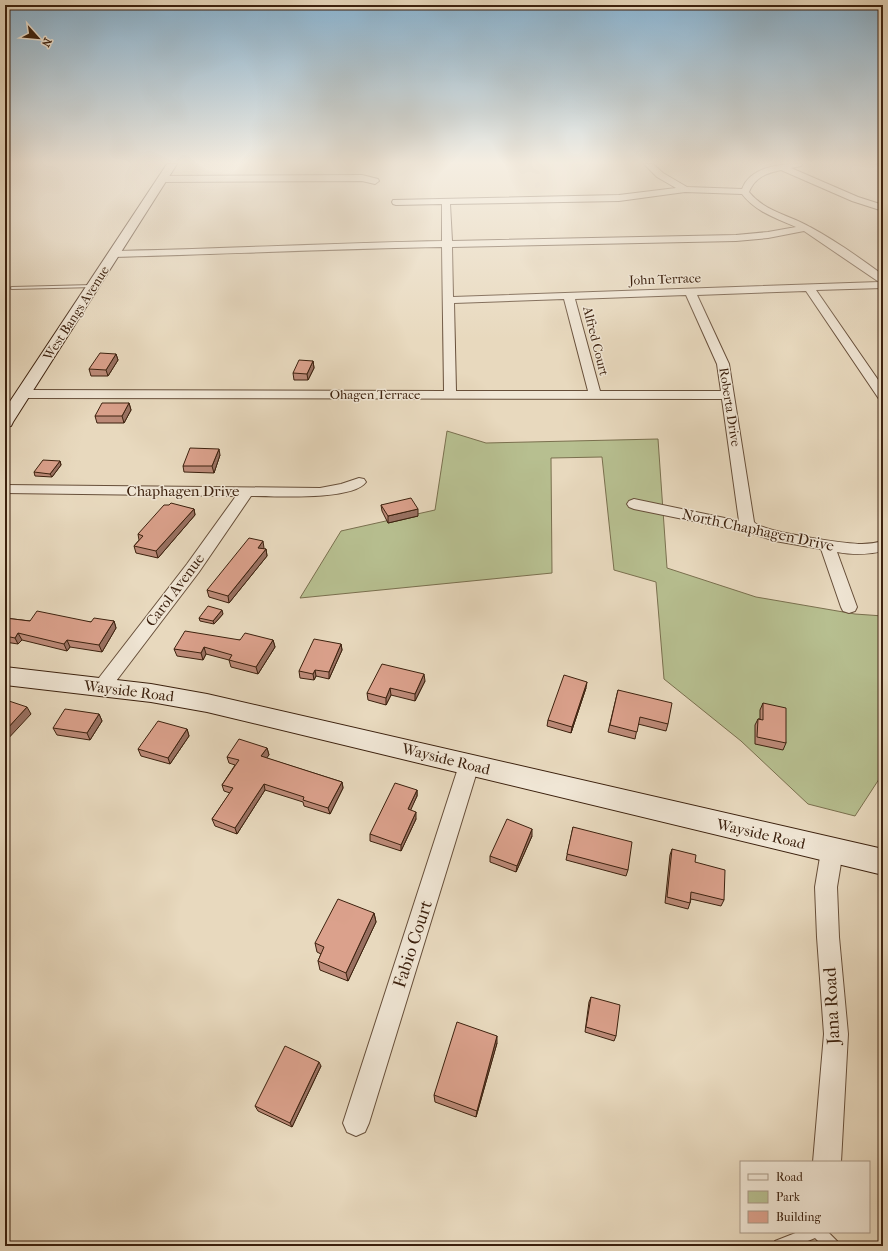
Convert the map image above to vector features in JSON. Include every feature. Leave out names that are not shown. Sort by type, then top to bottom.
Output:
[{"type":"street","name":"West Bangs Avenue","points":[[6,419],[15,400],[93,286],[134,222]]},
{"type":"street","points":[[446,222],[450,394]]},
{"type":"street","points":[[793,222],[805,228],[860,263],[883,280]]},
{"type":"street","points":[[114,254],[228,252],[327,246],[736,238],[768,235],[805,228]]},
{"type":"street","points":[[860,263],[875,263]]},
{"type":"street","name":"John Terrace","points":[[448,300],[883,285]]},
{"type":"street","points":[[809,288],[883,396]]},
{"type":"street","name":"Roberta Drive","points":[[690,292],[723,364],[748,522],[751,528]]},
{"type":"street","name":"Alfred Court","points":[[569,296],[595,394]]},
{"type":"street","name":"Ohagen Terrace","points":[[15,400],[450,394],[728,395]]},
{"type":"street","name":"Chaphagen Drive","points":[[5,489],[326,492],[359,482]]},
{"type":"street","name":"Carol Avenue","points":[[101,688],[193,568],[248,492]]},
{"type":"street","name":"North Chaphagen Drive","points":[[634,504],[751,528],[758,532],[772,535],[857,549],[872,549],[883,546]]},
{"type":"street","points":[[827,544],[849,607]]},
{"type":"street","name":"Wayside Road","points":[[5,676],[151,693],[207,703],[883,862]]},
{"type":"street","name":"Fabio Court","points":[[356,1123],[469,765]]},
{"type":"street","name":"Jana Road","points":[[827,1161],[836,1034],[828,937],[826,887],[832,850]]},
{"type":"lane","points":[[12,288],[93,286]]},
{"type":"lane","points":[[780,1246],[812,1233]]},
{"type":"lane","points":[[820,1233],[832,1246]]},
{"type":"green space","points":[[447,431],[486,443],[658,439],[667,568],[756,597],[855,614],[883,616],[883,773],[855,816],[808,804],[741,741],[664,679],[656,582],[614,570],[602,457],[551,458],[552,573],[300,598],[341,531],[435,510]]},
{"type":"building","points":[[100,353],[116,354],[106,370],[89,369]]},
{"type":"building","points":[[299,360],[313,361],[307,374],[293,373]]},
{"type":"building","points":[[102,403],[129,403],[122,416],[95,416]]},
{"type":"building","points":[[190,448],[219,449],[212,466],[183,466]]},
{"type":"building","points":[[43,460],[60,461],[50,474],[34,472]]},
{"type":"building","points":[[411,498],[418,509],[388,516],[381,505]]},
{"type":"building","points":[[171,503],[194,509],[156,551],[134,546],[143,536],[138,534],[164,505],[169,505]]},
{"type":"building","points":[[249,538],[263,541],[258,548],[266,549],[228,596],[207,590]]},
{"type":"building","points":[[208,606],[222,610],[213,621],[199,618]]},
{"type":"building","points":[[37,611],[91,622],[94,618],[114,621],[99,645],[67,640],[64,644],[18,633],[15,638],[5,636],[5,618],[30,621]]},
{"type":"building","points":[[185,631],[240,640],[245,633],[273,640],[256,667],[229,660],[232,655],[204,647],[201,653],[174,649]]},
{"type":"building","points":[[314,639],[341,644],[329,672],[315,670],[313,674],[299,671]]},
{"type":"building","points":[[382,664],[424,674],[415,694],[390,688],[386,698],[367,693]]},
{"type":"building","points":[[564,675],[587,682],[572,727],[548,720]]},
{"type":"building","points":[[618,690],[672,703],[668,724],[640,717],[637,732],[610,725]]},
{"type":"building","points":[[9,701],[27,707],[5,731],[5,705]]},
{"type":"building","points":[[763,703],[786,708],[786,743],[757,737],[758,719],[763,720]]},
{"type":"building","points":[[65,709],[99,714],[87,733],[53,728]]},
{"type":"building","points":[[158,721],[187,729],[168,758],[138,749]]},
{"type":"building","points":[[239,739],[267,748],[261,756],[342,782],[328,808],[303,800],[304,797],[264,784],[235,828],[212,819],[233,788],[222,785],[239,760],[227,757]]},
{"type":"building","points":[[395,783],[417,790],[408,809],[416,812],[401,845],[370,834]]},
{"type":"building","points":[[507,819],[532,829],[517,866],[490,856]]},
{"type":"building","points":[[573,827],[632,842],[628,870],[567,854]]},
{"type":"building","points":[[672,849],[696,855],[695,862],[725,870],[724,900],[691,892],[690,903],[667,897]]},
{"type":"building","points":[[338,899],[374,913],[346,973],[318,961],[324,947],[315,943]]},
{"type":"building","points":[[591,997],[620,1005],[616,1036],[586,1027]]},
{"type":"building","points":[[457,1022],[497,1036],[477,1111],[434,1095]]},
{"type":"building","points":[[285,1046],[319,1062],[290,1123],[255,1106]]}]
